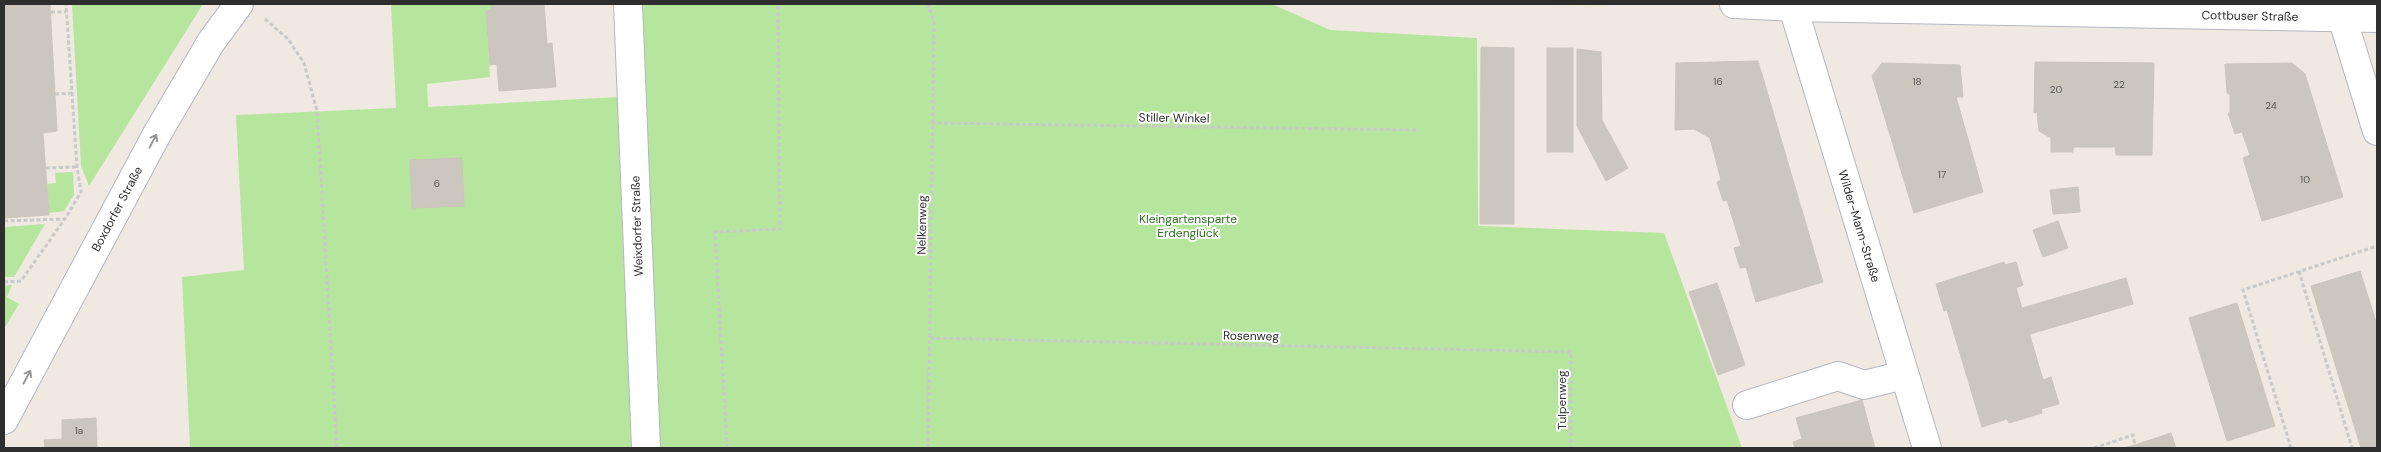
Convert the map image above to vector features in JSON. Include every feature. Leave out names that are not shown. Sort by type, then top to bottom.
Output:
[{"type":"street","name":"Weixdorfer Straße","points":[[628,4],[646,448]]},
{"type":"street","name":"Cottbuser Straße","points":[[1734,4],[2340,11],[2377,18]]},
{"type":"street","name":"Wilder-Mann-Straße","points":[[1792,5],[1927,448]]},
{"type":"street","name":"Boxdorfer Straße","points":[[4,420],[157,134],[210,42],[250,10]]},
{"type":"street","points":[[2340,11],[2377,131]]},
{"type":"street","points":[[1747,404],[1838,376],[1864,385],[1904,375]]},
{"type":"path","points":[[4,282],[21,281],[81,192],[77,166],[66,4]]},
{"type":"path","points":[[727,448],[715,232],[780,229],[778,4]]},
{"type":"path","name":"Nelkenweg","points":[[928,4],[934,23],[928,448]]},
{"type":"path","points":[[250,10],[288,39],[304,63],[318,112],[337,448]]},
{"type":"path","points":[[50,12],[66,12]]},
{"type":"path","points":[[55,94],[72,92]]},
{"type":"path","name":"Stiller Winkel","points":[[932,123],[1416,130]]},
{"type":"path","points":[[46,168],[77,166]]},
{"type":"path","points":[[4,222],[64,219]]},
{"type":"path","points":[[2291,448],[2243,290],[2377,246]]},
{"type":"path","points":[[2299,271],[2352,448]]},
{"type":"path","name":"Rosenweg","points":[[930,338],[1571,352]]},
{"type":"path","name":"Tulpenweg","points":[[1571,352],[1571,448]]},
{"type":"path","points":[[2094,448],[2133,435],[2135,445]]},
{"type":"shaded area","points":[[1518,4],[1607,4],[1607,7]]},
{"type":"green space","points":[[72,4],[203,4],[89,186],[81,166]]},
{"type":"green space","points":[[391,4],[491,4],[492,10],[486,11],[490,77],[427,84],[428,107],[620,97],[636,448],[190,448],[182,277],[244,270],[236,115],[396,108]]},
{"type":"green space","name":"Kleingartensparte Erdenglück","points":[[638,4],[1272,4],[1330,30],[1477,38],[1478,226],[1664,233],[1742,448],[652,448]]},
{"type":"green space","points":[[73,172],[74,195],[64,211],[49,213],[47,184],[56,183],[55,173]]},
{"type":"green space","points":[[45,224],[14,277],[4,277],[4,227]]},
{"type":"green space","points":[[4,285],[12,285],[7,297],[19,304],[4,329]]},
{"type":"building","points":[[4,4],[50,4],[57,131],[43,133],[49,215],[4,218]]},
{"type":"building","points":[[491,4],[544,4],[547,44],[552,43],[556,87],[499,91],[497,64],[490,65],[486,11],[492,10]]},
{"type":"building","points":[[1481,47],[1514,48],[1514,224],[1480,224]]},
{"type":"building","points":[[1547,48],[1573,48],[1573,152],[1547,152]]},
{"type":"building","points":[[1577,49],[1601,52],[1602,120],[1628,168],[1606,181],[1577,126]]},
{"type":"building","points":[[1758,61],[1823,282],[1756,302],[1746,267],[1740,268],[1734,248],[1741,246],[1727,200],[1723,201],[1717,182],[1721,180],[1710,138],[1694,129],[1675,130],[1676,63]]},
{"type":"building","points":[[2035,62],[2154,63],[2152,155],[2116,155],[2115,147],[2073,147],[2073,152],[2051,152],[2051,138],[2039,131],[2037,112],[2034,113]]},
{"type":"building","points":[[1882,63],[1960,65],[1963,97],[1956,97],[1983,192],[1914,213],[1872,76]]},
{"type":"building","points":[[2292,63],[2305,74],[2343,197],[2262,221],[2243,158],[2250,155],[2242,132],[2235,134],[2228,113],[2230,113],[2230,95],[2227,93],[2225,64]]},
{"type":"building","points":[[462,158],[464,206],[412,208],[410,160]]},
{"type":"building","points":[[2078,187],[2080,212],[2053,214],[2050,190]]},
{"type":"building","points":[[2058,221],[2068,248],[2043,257],[2033,230]]},
{"type":"building","points":[[2004,262],[2005,265],[2016,262],[2023,285],[2016,288],[2043,380],[2051,377],[2059,404],[2041,409],[2042,413],[2009,423],[2007,419],[1982,427],[1947,310],[1944,311],[1936,284]]},
{"type":"building","points":[[2360,271],[2377,325],[2377,448],[2361,448],[2311,286]]},
{"type":"building","points":[[2126,278],[2133,304],[2030,334],[2022,308]]},
{"type":"building","points":[[1717,283],[1745,365],[1718,375],[1689,292]]},
{"type":"building","points":[[2237,303],[2275,426],[2227,441],[2189,318]]},
{"type":"building","points":[[1862,400],[1875,448],[1795,448],[1793,442],[1802,439],[1796,418]]},
{"type":"building","points":[[96,418],[97,448],[45,448],[44,440],[62,439],[62,420]]},
{"type":"building","points":[[2171,433],[2176,448],[2123,448],[2135,445]]}]
